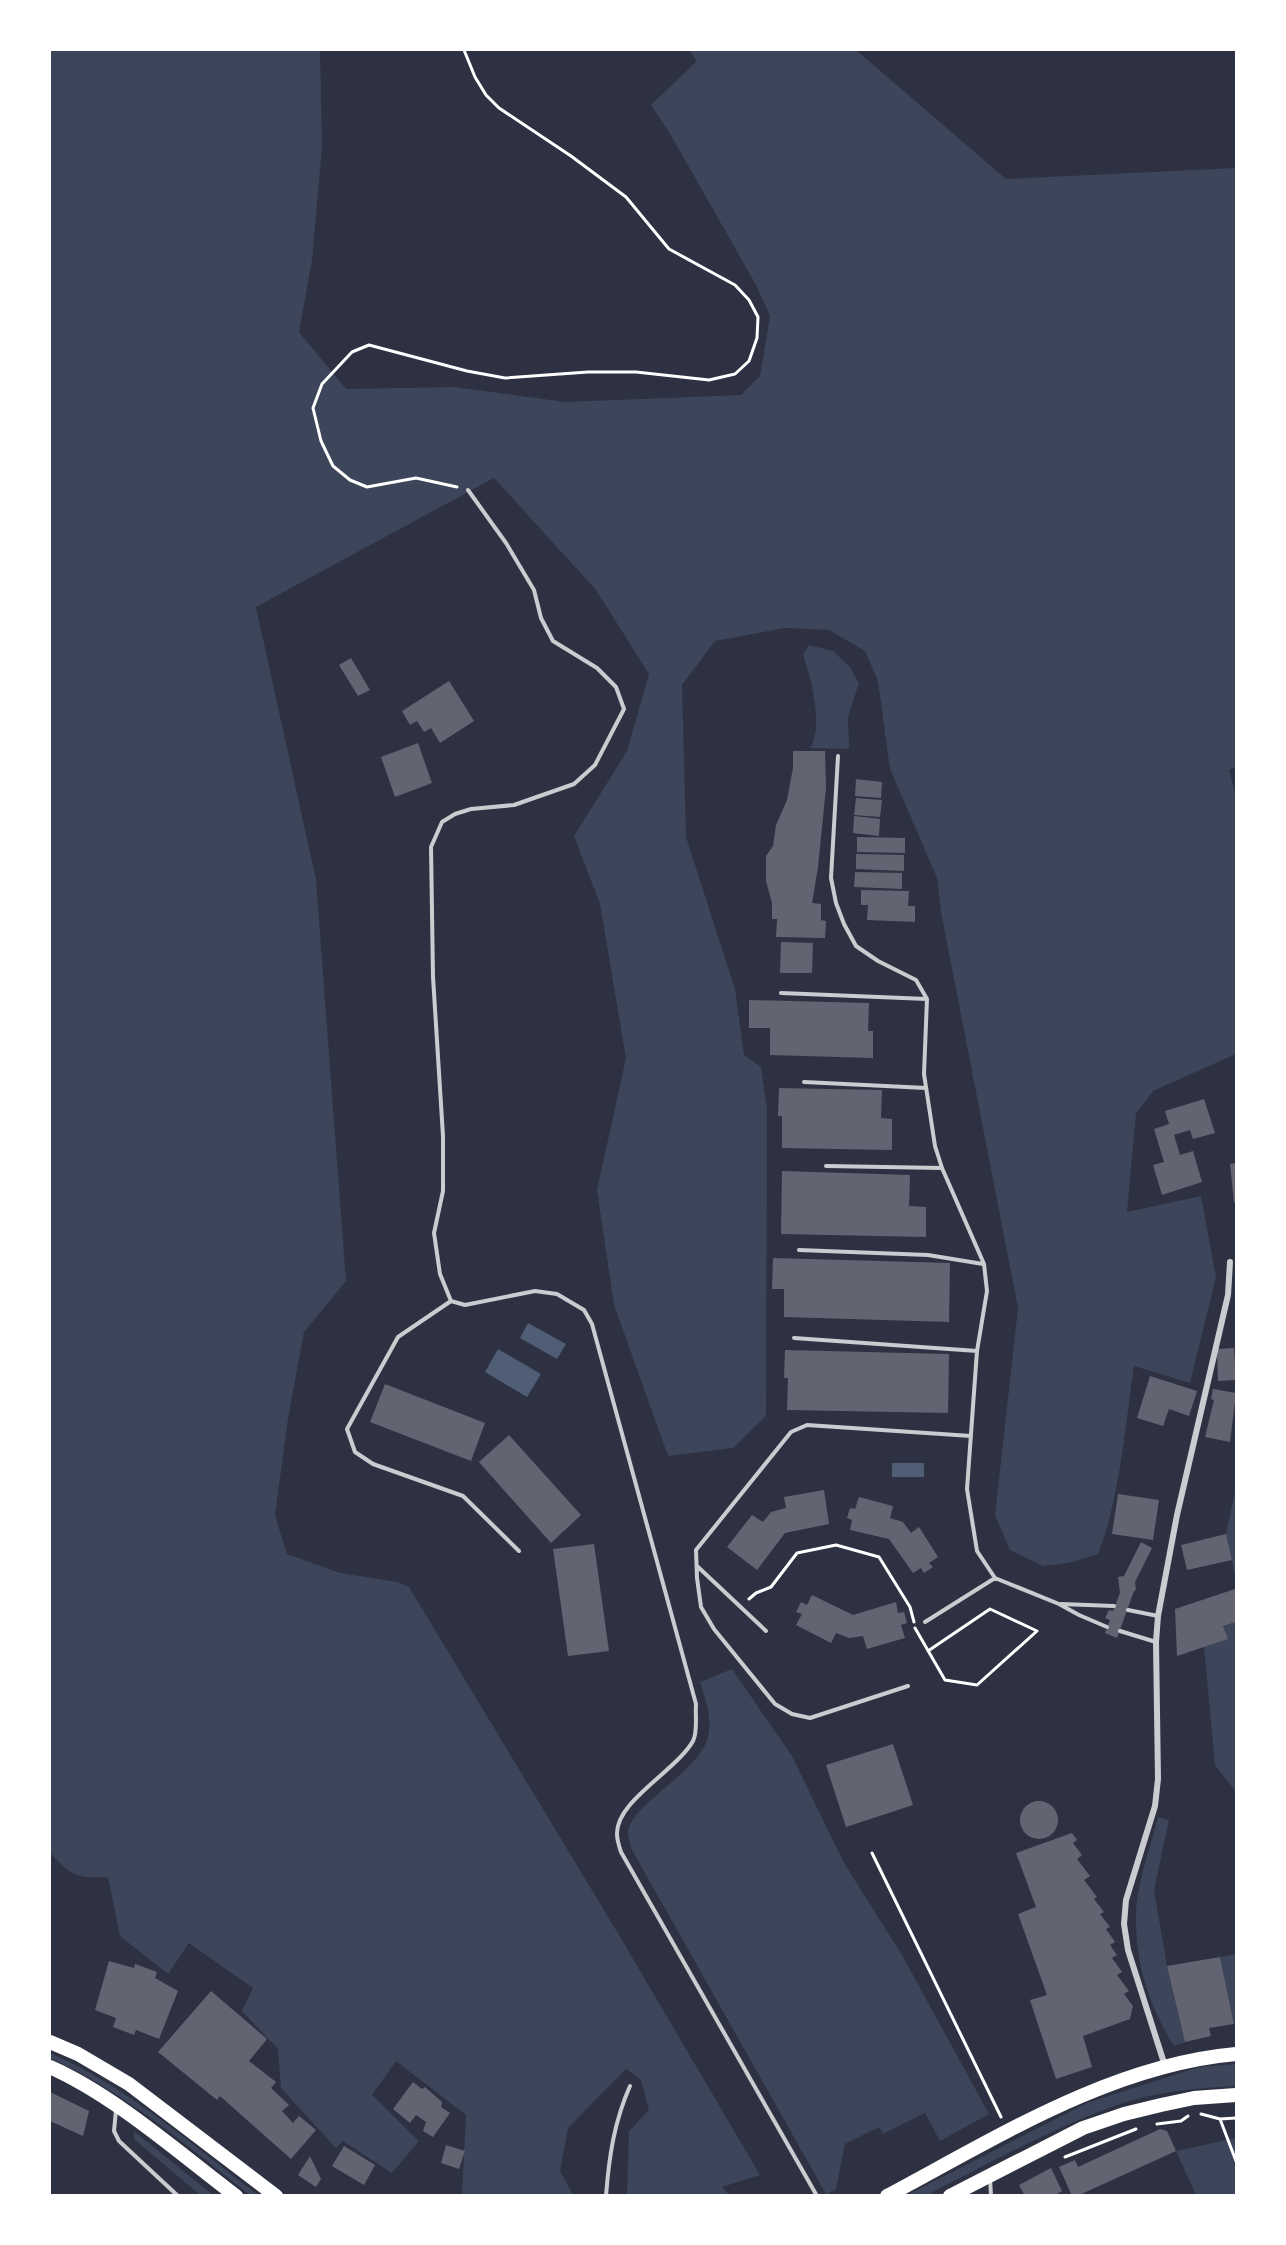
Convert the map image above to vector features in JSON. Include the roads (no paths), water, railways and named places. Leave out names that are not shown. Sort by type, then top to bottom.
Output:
[{"type":"main road","points":[[50,2042],[78,2054],[129,2084],[276,2196]]},
{"type":"main road","points":[[887,2196],[1070,2101],[1165,2066],[1208,2056],[1236,2054]]},
{"type":"main road","points":[[50,2067],[117,2106],[236,2196]]},
{"type":"main road","points":[[950,2196],[1083,2128],[1124,2114],[1194,2098],[1236,2094]]},
{"type":"street","points":[[1165,2066],[1128,1950],[1124,1924],[1126,1900],[1155,1806],[1158,1779],[1156,1642],[1158,1616],[1177,1515],[1228,1295],[1230,1262]]},
{"type":"lane","points":[[451,1301],[440,1274],[434,1233],[443,1191],[443,1158],[433,977],[431,847],[442,822],[455,814],[471,809],[514,805],[574,784],[595,765],[624,709],[616,687],[597,668],[553,641],[541,618],[534,590],[507,543],[468,490]]},
{"type":"lane","points":[[838,756],[831,878],[836,903],[856,946],[878,961],[916,980],[927,999],[924,1074],[934,1146],[984,1264],[987,1291],[977,1351],[967,1489],[977,1551],[994,1578],[1059,1604],[1107,1627]]},
{"type":"lane","points":[[781,993],[927,999]]},
{"type":"lane","points":[[804,1082],[926,1088]]},
{"type":"lane","points":[[826,1166],[942,1168]]},
{"type":"lane","points":[[799,1250],[928,1255],[984,1264]]},
{"type":"lane","points":[[451,1301],[465,1305],[535,1291],[557,1294],[584,1310],[592,1324],[696,1704],[694,1738],[677,1762],[635,1799],[621,1817],[617,1833],[621,1852],[817,2196]]},
{"type":"lane","points":[[1228,1295],[1236,1296]]},
{"type":"lane","points":[[451,1301],[398,1337],[347,1429],[355,1452],[374,1464],[463,1496],[519,1551]]},
{"type":"lane","points":[[794,1338],[977,1351]]},
{"type":"lane","points":[[908,1686],[810,1718],[792,1714],[775,1704],[714,1629],[701,1607],[696,1550],[791,1432],[807,1425],[971,1436]]},
{"type":"lane","points":[[697,1565],[766,1631]]},
{"type":"lane","points":[[925,1622],[994,1578]]},
{"type":"lane","points":[[1059,1604],[1114,1606]]},
{"type":"lane","points":[[1128,1610],[1158,1616]]},
{"type":"lane","points":[[1120,1631],[1156,1642]]},
{"type":"lane","points":[[606,2196],[609,2154],[619,2112],[630,2086]]},
{"type":"lane","points":[[117,2106],[114,2131],[119,2142],[178,2196]]},
{"type":"lane","points":[[990,2175],[991,2196]]}]
